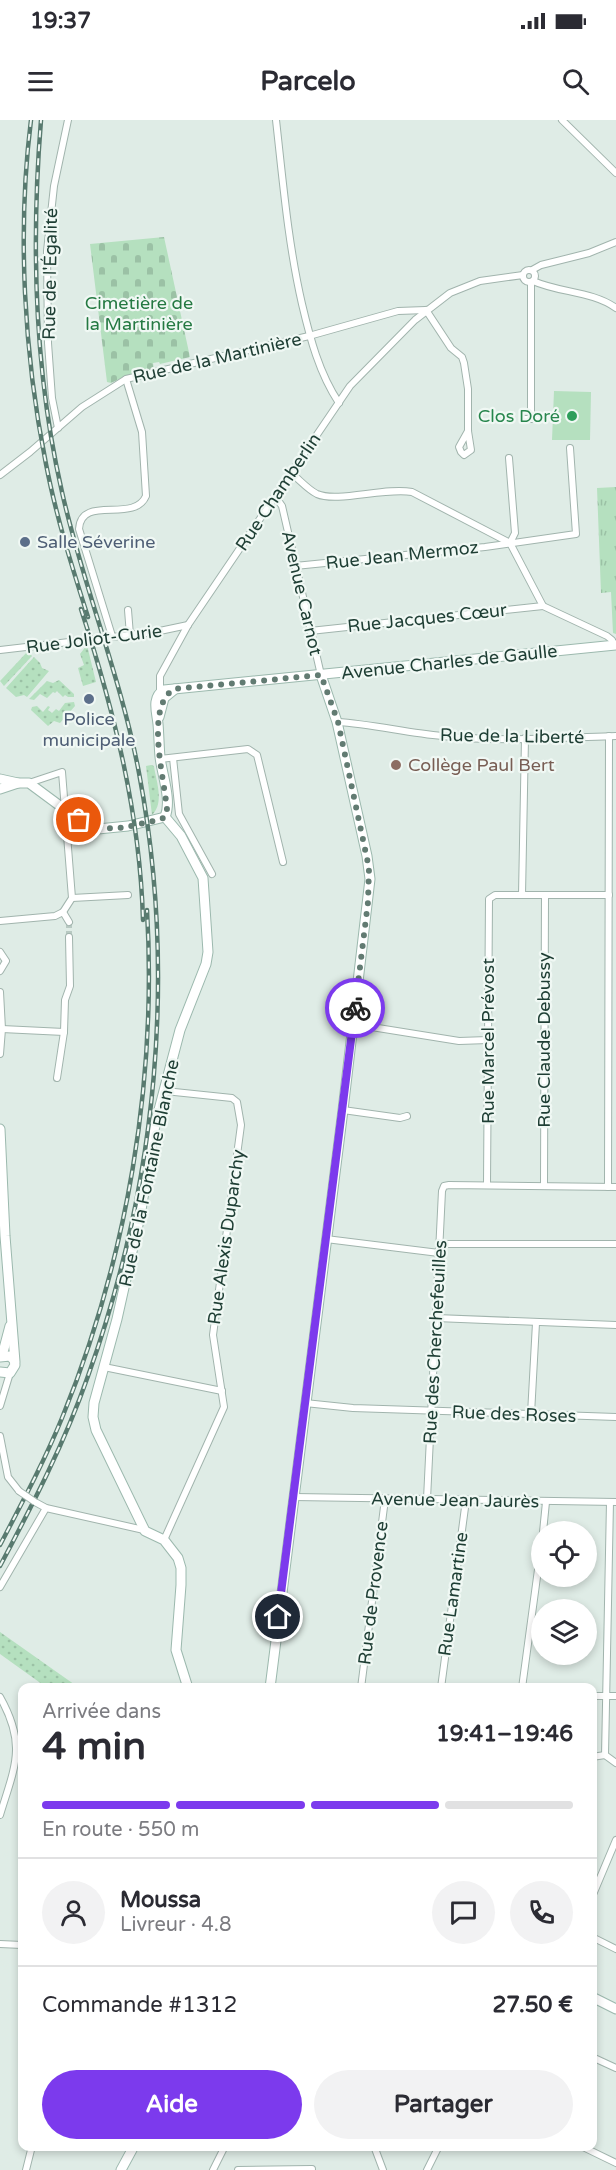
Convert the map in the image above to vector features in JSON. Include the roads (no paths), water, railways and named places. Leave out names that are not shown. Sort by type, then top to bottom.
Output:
[{"type":"street","name":"Rue de l'Égalité","points":[[58,428],[52,398],[48,343],[47,251],[54,186],[68,120]]},
{"type":"street","points":[[276,120],[289,242],[309,336],[320,366],[339,403]]},
{"type":"street","points":[[562,120],[616,173]]},
{"type":"street","points":[[616,242],[589,253],[526,270],[523,275],[526,281],[602,299],[616,308]]},
{"type":"street","points":[[531,419],[532,281],[535,275],[532,270]]},
{"type":"street","name":"Rue Chamberlin","points":[[162,695],[160,676],[188,625],[356,379],[426,310],[450,293],[480,280],[523,275]]},
{"type":"street","name":"Rue de la Martinière","points":[[0,475],[89,402],[126,379],[309,336],[398,311],[426,310]]},
{"type":"street","points":[[426,310],[451,348],[462,357],[468,389],[468,431]]},
{"type":"street","points":[[112,636],[79,529],[82,517],[90,512],[134,508],[142,504],[146,496],[142,432],[126,379]]},
{"type":"street","points":[[523,419],[539,419]]},
{"type":"street","name":"Rue Jean Mermoz","points":[[295,566],[576,534],[570,448]]},
{"type":"street","points":[[509,458],[516,533],[510,543]]},
{"type":"street","points":[[291,472],[312,491],[322,495],[394,490],[412,492],[510,543],[543,606],[607,636],[615,645]]},
{"type":"street","name":"Avenue Carnot","points":[[271,1683],[370,879],[338,722],[321,675],[282,506],[275,496]]},
{"type":"street","name":"Rue Jacques Cœur","points":[[310,631],[543,606]]},
{"type":"street","points":[[128,610],[130,635]]},
{"type":"street","name":"Rue Joliot-Curie","points":[[0,650],[170,630],[188,625]]},
{"type":"street","name":"Avenue Charles de Gaulle","points":[[162,695],[164,690],[615,645]]},
{"type":"street","points":[[158,722],[162,695]]},
{"type":"street","points":[[29,783],[88,826],[98,829],[128,826],[165,817],[167,810],[160,759],[156,701],[162,695]]},
{"type":"street","name":"Rue de la Liberté","points":[[338,722],[476,739],[612,736]]},
{"type":"street","points":[[608,1187],[612,736]]},
{"type":"street","points":[[525,738],[522,894],[609,895]]},
{"type":"street","points":[[160,759],[248,749],[254,752],[257,755],[283,862]]},
{"type":"street","points":[[173,758],[179,814],[212,874]]},
{"type":"street","points":[[0,779],[29,783],[62,772],[72,898],[63,912],[55,916],[0,921]]},
{"type":"street","points":[[0,789],[18,783]]},
{"type":"street","name":"Rue de la Fontaine Blanche","points":[[145,1531],[94,1424],[94,1403],[136,1236],[155,1125],[180,1030],[207,958],[203,878],[181,836],[165,817]]},
{"type":"street","name":"Rue Marcel Prévost","points":[[487,1185],[488,902],[495,895],[522,894]]},
{"type":"street","points":[[72,898],[128,895]]},
{"type":"street","name":"Rue Claude Debussy","points":[[544,1185],[545,895]]},
{"type":"street","points":[[63,912],[69,922]]},
{"type":"street","points":[[57,1078],[65,1000],[70,986],[69,937]]},
{"type":"street","points":[[0,952],[6,961],[0,971]]},
{"type":"street","points":[[0,992],[2,1029],[0,1054]]},
{"type":"street","points":[[353,1024],[459,1041],[488,1040]]},
{"type":"street","points":[[2,1029],[63,1032]]},
{"type":"street","name":"Rue Alexis Duparchy","points":[[164,1540],[224,1407],[213,1335],[241,1125],[235,1100],[165,1091]]},
{"type":"street","points":[[343,1110],[400,1118],[407,1116]]},
{"type":"street","points":[[0,1129],[15,1362],[15,1367],[5,1372],[0,1406]]},
{"type":"street","name":"Rue des Cherchefeuilles","points":[[427,1499],[442,1191],[444,1186],[449,1185],[487,1185]]},
{"type":"street","points":[[487,1185],[616,1187]]},
{"type":"street","points":[[326,1239],[439,1253]]},
{"type":"street","points":[[440,1244],[616,1245]]},
{"type":"street","points":[[11,1318],[1,1357],[10,1356],[15,1362]]},
{"type":"street","points":[[436,1318],[616,1325]]},
{"type":"street","points":[[531,1414],[536,1323]]},
{"type":"street","points":[[104,1367],[222,1391]]},
{"type":"street","name":"Rue des Roses","points":[[305,1403],[353,1408],[616,1417]]},
{"type":"street","points":[[0,1436],[8,1477],[19,1491],[35,1502],[46,1508],[145,1531],[164,1540],[178,1558],[181,1569],[176,1650],[186,1683]]},
{"type":"street","name":"Avenue Jean Jaurès","points":[[294,1497],[613,1502]]},
{"type":"street","name":"Rue de Provence","points":[[362,1683],[385,1498]]},
{"type":"street","name":"Rue Lamartine","points":[[442,1683],[466,1500]]},
{"type":"street","points":[[544,1521],[546,1502]]},
{"type":"street","points":[[605,1755],[605,1696],[613,1502]]},
{"type":"street","points":[[0,1587],[46,1508]]},
{"type":"street","points":[[523,1683],[536,1587]]},
{"type":"street","points":[[597,1696],[616,1696]]},
{"type":"street","points":[[0,1697],[15,1729],[17,1745],[13,1771],[0,1815]]},
{"type":"street","points":[[597,1756],[605,1755],[616,1763]]},
{"type":"street","points":[[13,1771],[18,1768]]},
{"type":"street","points":[[597,1887],[613,1856],[616,1840]]},
{"type":"street","points":[[597,1940],[616,1949]]},
{"type":"street","points":[[0,1944],[18,1945]]},
{"type":"street","points":[[597,2000],[616,2009]]},
{"type":"street","points":[[597,2059],[616,2068]]},
{"type":"street","points":[[26,2170],[31,2151]]},
{"type":"street","points":[[121,2170],[131,2151]]},
{"type":"street","points":[[215,2169],[223,2151]]},
{"type":"street","points":[[376,2151],[383,2170]]},
{"type":"street","points":[[428,2170],[437,2151]]},
{"type":"street","points":[[591,2151],[616,2163]]},
{"type":"street","points":[[238,2170],[312,2169]]},
{"type":"tunnel","points":[[69,922],[69,937]]},
{"type":"railway","points":[[31,120],[24,205],[24,249],[32,380],[38,422],[55,503],[88,617]]},
{"type":"railway","points":[[0,1566],[59,1449],[88,1376],[112,1303],[130,1229],[144,1154],[154,1078],[158,1001],[157,925],[151,848],[139,773],[122,702],[80,562],[62,492],[46,400],[40,353],[36,260],[41,120]]},
{"type":"railway","points":[[81,609],[114,724],[131,801],[141,880],[143,920]]},
{"type":"railway","points":[[0,1545],[62,1418],[85,1358],[120,1233],[133,1169],[142,1104],[149,975],[147,910]]},
{"type":"place","name":"Clos Doré","points":[[572,416]]},
{"type":"place","name":"Salle Séverine","points":[[25,542]]},
{"type":"place","name":"Police municipale","points":[[89,699]]},
{"type":"place","name":"Collège Paul Bert","points":[[396,765]]},
{"type":"park label","name":"Cimetière de la Martinière","points":[[139,313]]}]
